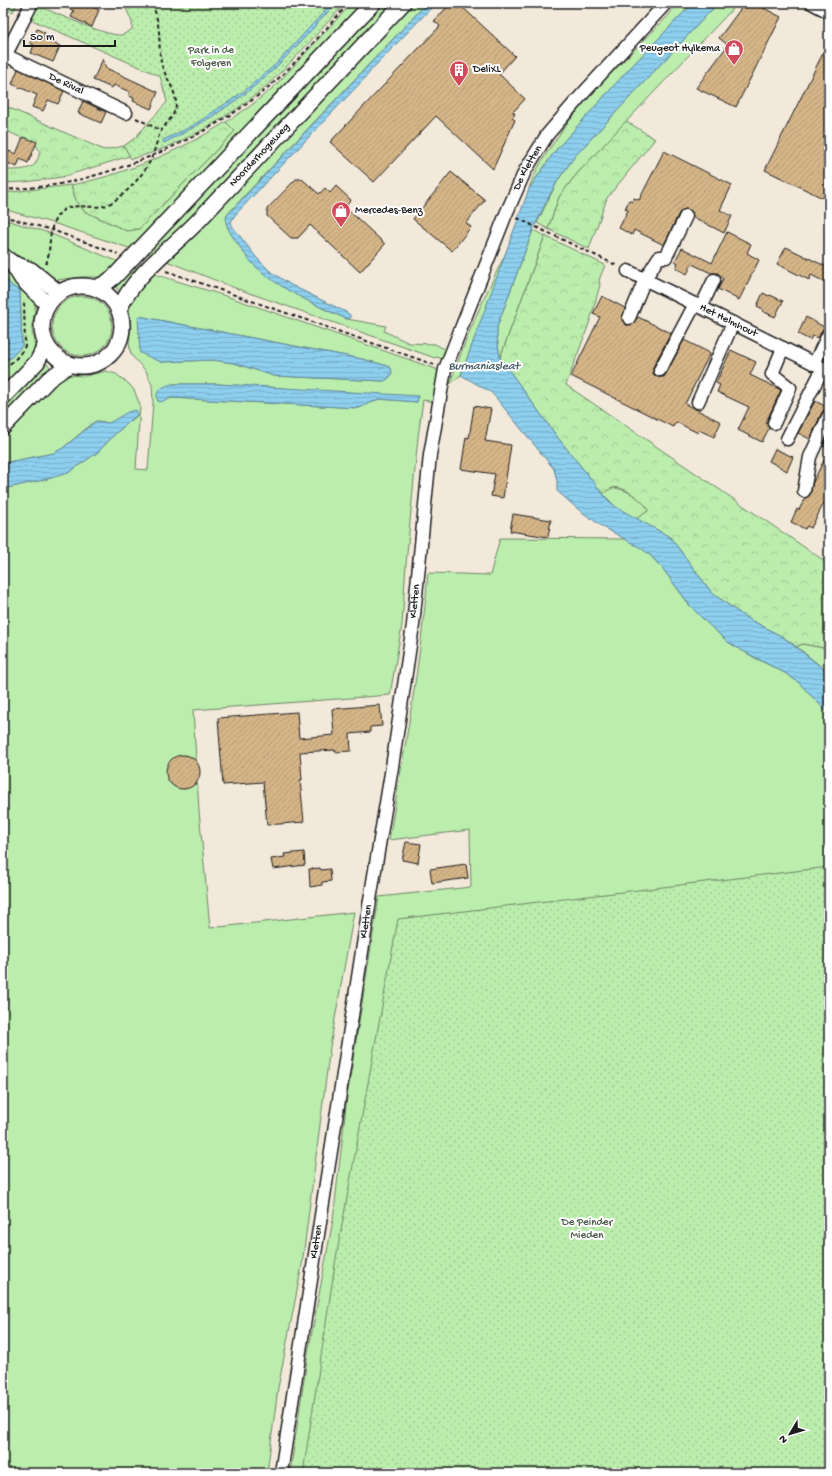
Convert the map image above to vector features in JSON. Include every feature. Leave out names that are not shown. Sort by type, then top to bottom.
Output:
[{"type":"main road","name":"Noorderhogeweg","points":[[96,288],[114,277],[373,3]]},
{"type":"main road","name":"Noorderhogeweg","points":[[120,310],[129,290],[184,235],[404,3]]},
{"type":"main road","points":[[8,260],[31,270],[33,281],[48,305]]},
{"type":"main road","points":[[33,281],[58,293]]},
{"type":"main road","points":[[83,286],[96,288],[110,297],[120,310],[122,335],[118,346],[105,360],[94,365],[82,367],[69,365],[59,360],[51,353],[46,344],[42,334],[44,314],[48,305],[58,293],[70,288],[83,286]]},
{"type":"main road","points":[[3,397],[37,362],[46,344]]},
{"type":"main road","points":[[3,427],[49,379],[69,365]]},
{"type":"street","name":"De Rival","points":[[28,3],[30,7],[4,56],[126,113]]},
{"type":"street","name":"De Kletten","points":[[445,369],[506,214],[525,171],[547,135],[666,3]]},
{"type":"street","points":[[812,3],[829,12]]},
{"type":"street","points":[[629,318],[645,279],[659,257],[666,257],[686,216]]},
{"type":"street","name":"Het Helmhout","points":[[628,271],[822,368]]},
{"type":"street","points":[[660,370],[714,280]]},
{"type":"street","points":[[698,402],[733,323]]},
{"type":"street","points":[[787,439],[822,368],[829,333]]},
{"type":"street","points":[[774,423],[790,388],[772,374],[783,348]]},
{"type":"street","name":"Kletten","points":[[280,1473],[393,760],[413,625],[430,455],[445,369]]},
{"type":"street","points":[[804,491],[810,457],[829,415]]},
{"type":"path","points":[[3,366],[10,364],[25,346],[24,291],[47,263],[55,219],[64,209],[74,206],[98,207],[106,205],[122,195],[146,167],[153,155],[156,143],[162,131],[175,113],[176,103],[171,85],[162,65],[157,16],[152,3]]},
{"type":"path","points":[[3,190],[68,182],[117,168],[153,155],[225,119],[261,93],[290,66],[349,3]]},
{"type":"path","points":[[126,113],[162,131]]},
{"type":"path","points":[[3,216],[52,230],[118,254]]},
{"type":"path","points":[[518,219],[628,271]]},
{"type":"path","points":[[166,271],[445,369]]},
{"type":"green space","points":[[3,3],[17,3],[13,12],[3,8]]},
{"type":"green space","name":"Park in de Folgeren","points":[[124,3],[346,3],[276,77],[251,99],[219,120],[185,139],[149,154],[131,159],[124,146],[134,139],[167,102],[160,76],[25,17],[34,4],[103,32],[121,35],[132,29],[132,22]]},
{"type":"green space","points":[[352,3],[363,3],[132,249],[56,224],[3,209],[3,193],[71,185],[76,200],[84,211],[127,231],[139,229],[235,131],[226,122],[249,107],[274,87]]},
{"type":"green space","points":[[382,3],[393,3],[155,256],[147,253]]},
{"type":"green space","points":[[413,3],[427,3],[246,194],[227,215],[226,223],[233,237],[254,265],[284,287],[324,309],[347,319],[386,326],[384,331],[409,343],[435,344],[446,350],[443,359],[435,358],[235,288],[164,260],[169,254],[176,254]]},
{"type":"green space","points":[[678,3],[693,3],[629,69],[555,151],[529,189],[542,160],[574,115],[604,81],[667,17]]},
{"type":"green space","points":[[718,3],[738,3],[575,176],[559,197],[548,229],[537,223],[558,180],[575,156]]},
{"type":"green space","points":[[3,105],[104,150],[124,146],[134,139],[153,119],[139,153],[62,177],[25,182],[3,183],[3,170],[20,170],[33,166],[37,161],[40,151],[36,145],[3,129]]},
{"type":"green space","points":[[626,121],[655,139],[607,198],[589,249],[548,229],[559,197],[575,176]]},
{"type":"green space","points":[[226,122],[235,131],[139,229],[127,231],[84,211],[76,200],[71,185],[111,175],[151,161],[190,143]]},
{"type":"green space","points":[[3,219],[49,233],[119,262],[109,272],[99,277],[52,279],[24,259],[3,247]]},
{"type":"green space","points":[[533,230],[545,236],[500,358],[497,327]]},
{"type":"green space","points":[[545,236],[605,265],[599,280],[600,285],[590,321],[566,385],[829,564],[829,649],[803,644],[797,647],[783,637],[745,617],[712,593],[670,537],[636,519],[648,511],[637,497],[628,491],[617,488],[611,489],[603,494],[558,438],[500,358]]},
{"type":"green space","points":[[508,249],[461,375],[450,384],[476,315]]},
{"type":"green space","points":[[3,266],[27,288],[34,299],[35,306],[32,328],[34,345],[33,355],[24,368],[3,391],[3,364],[22,346],[20,290],[13,286],[3,276]]},
{"type":"green space","points":[[134,267],[142,270],[120,292],[115,286]]},
{"type":"green space","points":[[151,273],[232,298],[436,369],[439,373],[434,402],[423,400],[406,564],[402,625],[390,695],[193,710],[199,811],[210,928],[354,912],[330,1047],[302,1265],[278,1388],[267,1473],[3,1473],[3,489],[68,473],[98,452],[117,432],[137,416],[138,413],[109,423],[98,421],[94,422],[63,448],[54,453],[3,463],[3,437],[57,380],[66,375],[86,376],[106,371],[116,374],[134,390],[140,405],[136,469],[148,470],[153,402],[152,385],[146,371],[132,356],[130,351],[129,341],[131,327],[129,301]],"holes":[[[138,316],[362,359],[388,366],[391,376],[384,381],[274,376],[234,363],[213,360],[161,362]],[[172,384],[218,384],[418,397],[417,402],[379,399],[359,408],[172,398],[158,401],[157,400]]]},
{"type":"green space","points":[[82,296],[94,298],[107,309],[110,314],[112,326],[110,338],[99,351],[94,354],[82,356],[70,354],[57,343],[54,338],[52,326],[54,314],[65,301],[70,298]]},
{"type":"green space","points":[[44,361],[50,367],[3,418],[3,405]]},
{"type":"green space","points":[[613,488],[623,490],[634,495],[644,503],[649,511],[636,519],[616,507],[603,494],[608,489]]},
{"type":"green space","name":"De Peinder Mieden","points":[[500,538],[626,539],[650,555],[663,569],[691,607],[728,642],[785,673],[798,682],[829,714],[829,1473],[290,1473],[308,1353],[333,1220],[347,1097],[379,897],[471,887],[470,830],[389,840],[417,673],[428,573],[490,575]]},
{"type":"green space","points":[[803,644],[829,649],[829,673],[797,647]]},
{"type":"green space","name":"De Peinder Mieden","points":[[829,867],[829,1473],[303,1473],[336,1258],[398,919]]},
{"type":"water","points":[[332,3],[336,3],[288,55],[259,83],[207,120],[164,143],[163,142],[163,140],[192,126],[243,92],[276,64]]},
{"type":"water","points":[[427,3],[436,3],[235,215],[231,222],[233,227],[256,257],[271,272],[291,285],[346,312],[350,315],[350,318],[347,319],[298,296],[264,274],[249,259],[231,234],[226,218],[227,215]]},
{"type":"water","name":"Burmaniasleat","points":[[693,3],[718,3],[575,156],[558,180],[547,200],[533,230],[497,327],[500,358],[558,438],[608,500],[616,507],[670,537],[712,593],[745,617],[783,637],[829,673],[829,714],[798,682],[785,673],[728,642],[691,607],[663,569],[650,555],[641,548],[603,527],[579,510],[557,491],[557,481],[554,469],[492,393],[461,375],[529,189],[555,151],[629,69]]},
{"type":"water","points":[[3,276],[13,286],[20,290],[22,346],[10,359],[3,357]]},
{"type":"water","points":[[138,316],[362,359],[388,366],[391,368],[392,373],[388,379],[384,381],[274,376],[234,363],[213,360],[161,362],[140,353]]},
{"type":"water","points":[[172,384],[218,384],[418,396],[417,402],[379,399],[359,408],[172,398],[160,402],[158,401],[158,392],[166,386]]},
{"type":"water","points":[[135,410],[137,411],[137,415],[117,432],[98,452],[68,473],[3,489],[3,463],[54,453],[63,448],[96,421],[109,423],[128,412]]},
{"type":"building","points":[[58,3],[85,3],[99,10],[92,27],[71,17],[74,11]]},
{"type":"building","name":"DeliXL","points":[[451,3],[458,3],[515,56],[499,74],[525,99],[513,112],[515,114],[512,118],[515,120],[493,169],[436,116],[374,182],[330,142],[440,26],[434,21]]},
{"type":"building","name":"Peugeot Hylkema","points":[[745,3],[754,3],[781,17],[736,107],[696,88],[728,45],[719,38]]},
{"type":"building","points":[[37,29],[45,33],[43,38],[60,46],[53,62],[31,53],[34,45],[30,43]]},
{"type":"building","points":[[829,41],[829,201],[765,170]]},
{"type":"building","points":[[103,59],[106,68],[158,92],[151,109],[133,101],[134,98],[129,96],[130,92],[114,85],[112,88],[93,80]]},
{"type":"building","points":[[18,69],[64,91],[58,104],[48,100],[43,111],[32,107],[37,95],[12,84]]},
{"type":"building","points":[[83,101],[106,112],[101,123],[78,113]]},
{"type":"building","points":[[23,137],[37,142],[28,163],[20,159],[17,167],[5,162],[9,151],[16,154]]},
{"type":"building","points":[[664,151],[732,185],[720,210],[732,216],[724,233],[693,217],[692,212],[686,209],[679,213],[664,245],[634,230],[632,235],[619,228],[628,210],[625,209],[629,200],[632,202],[634,198],[639,200]]},
{"type":"building","points":[[451,172],[485,200],[466,223],[471,227],[452,251],[413,219]]},
{"type":"building","name":"Mercedes-Benz","points":[[296,179],[302,179],[319,194],[325,188],[330,193],[336,186],[351,200],[345,207],[385,244],[360,272],[310,225],[298,238],[291,238],[267,216],[267,209]]},
{"type":"building","points":[[727,232],[751,244],[747,253],[759,260],[739,300],[718,289],[723,279],[718,273],[711,273],[692,264],[687,274],[676,268],[678,263],[675,261],[682,248],[712,263]]},
{"type":"building","points":[[786,247],[829,268],[829,284],[811,275],[809,280],[777,264]]},
{"type":"building","points":[[763,293],[783,301],[775,317],[762,311],[763,309],[757,306]]},
{"type":"building","points":[[602,296],[625,308],[622,319],[626,325],[633,324],[638,317],[671,333],[653,367],[653,374],[657,377],[664,377],[684,340],[710,353],[685,404],[721,422],[714,437],[699,430],[698,433],[676,422],[673,427],[571,376],[600,317],[593,314]]},
{"type":"building","points":[[806,317],[824,327],[818,338],[812,336],[810,340],[798,334]]},
{"type":"building","points":[[731,350],[756,362],[750,375],[781,390],[767,420],[769,428],[762,442],[738,430],[749,407],[717,392],[720,385],[716,383]]},
{"type":"building","points":[[815,401],[829,408],[822,412],[810,439],[798,433]]},
{"type":"building","points":[[474,406],[491,409],[485,441],[511,445],[503,498],[491,496],[495,474],[461,469],[466,437],[469,438]]},
{"type":"building","points":[[829,433],[829,449],[823,446]]},
{"type":"building","points":[[775,449],[793,457],[787,471],[769,461]]},
{"type":"building","points":[[829,450],[829,505],[824,503],[811,528],[807,526],[805,529],[791,522],[797,509],[799,510],[805,498],[810,495],[813,482]]},
{"type":"building","points":[[513,514],[551,520],[548,537],[510,531]]},
{"type":"building","points":[[380,705],[382,726],[370,727],[370,732],[350,734],[351,751],[335,752],[335,750],[300,752],[302,780],[300,780],[304,822],[267,825],[263,782],[223,785],[218,718],[297,712],[299,738],[334,735],[332,709]]},
{"type":"building","points":[[183,755],[195,760],[200,772],[195,784],[183,789],[171,784],[166,772],[171,760]]},
{"type":"building","points":[[406,842],[421,844],[418,863],[402,860]]},
{"type":"building","points":[[304,852],[305,865],[273,869],[271,859],[285,857],[284,854]]},
{"type":"building","points":[[466,864],[468,878],[432,883],[430,869]]},
{"type":"building","points":[[320,868],[321,870],[330,869],[331,881],[322,882],[322,885],[310,887],[309,869]]},
{"type":"place","name":"Peugeot Hylkema","points":[[734,66]]},
{"type":"place","name":"DeliXL","points":[[459,87]]},
{"type":"place","name":"Mercedes-Benz","points":[[341,228]]}]
